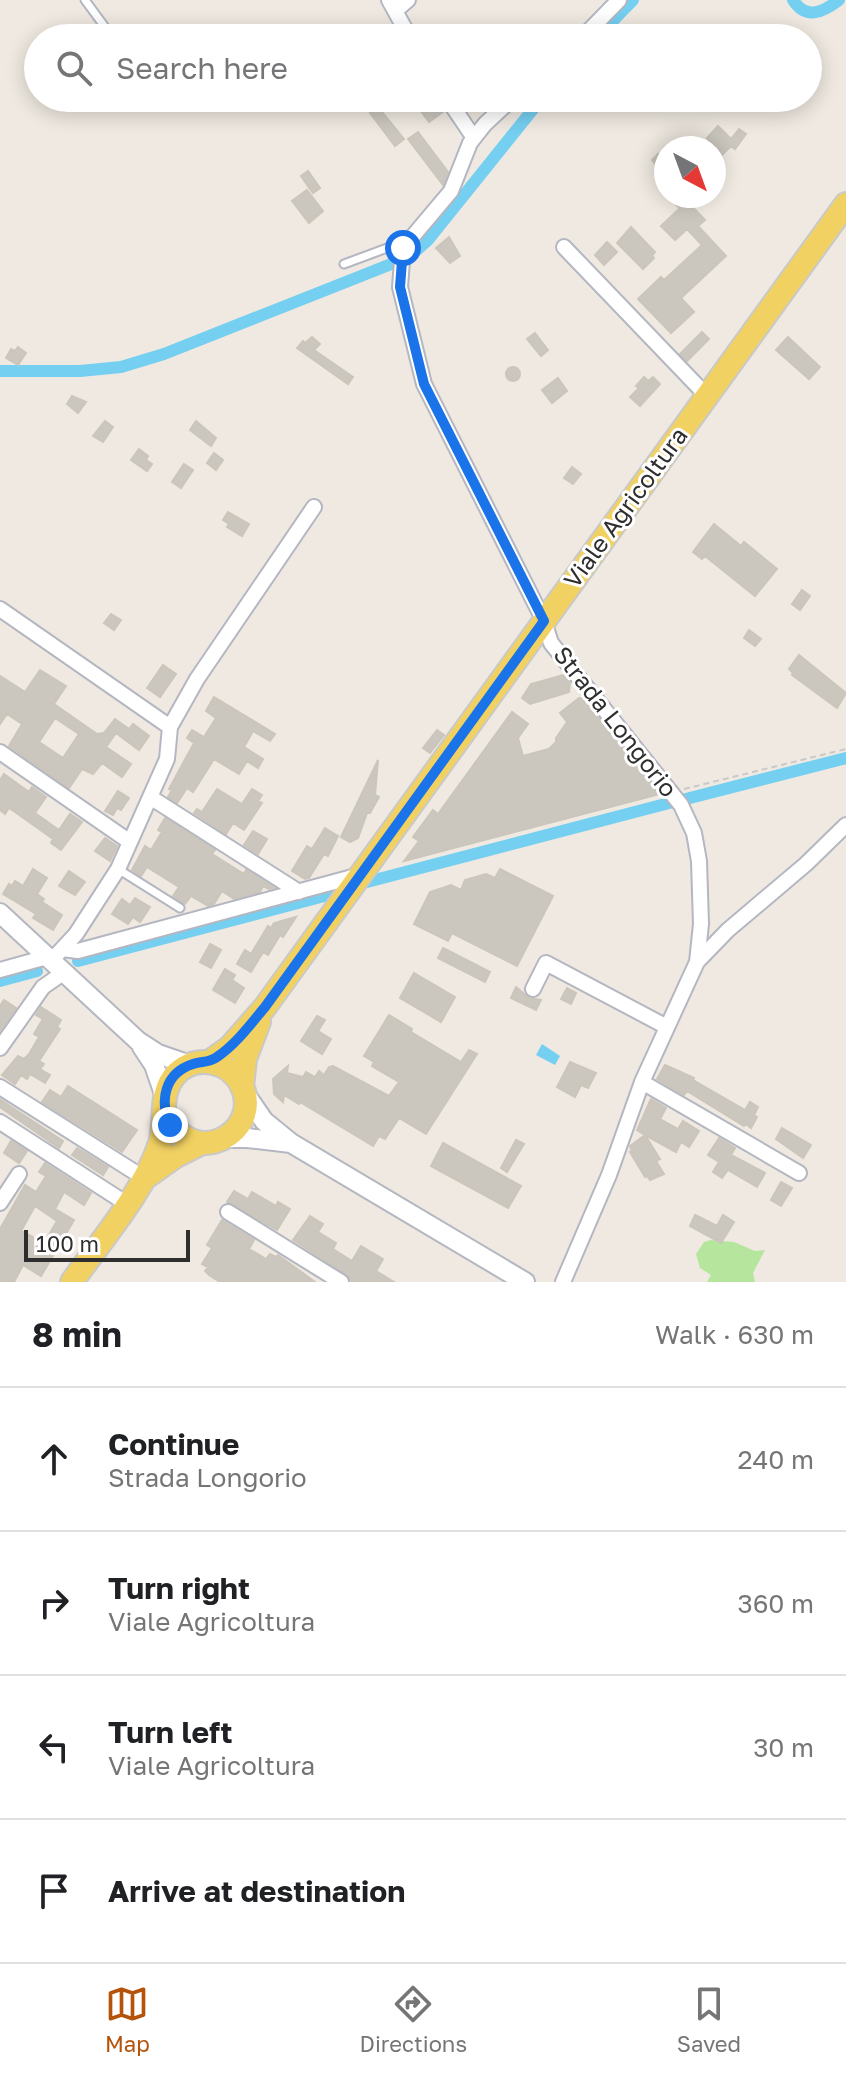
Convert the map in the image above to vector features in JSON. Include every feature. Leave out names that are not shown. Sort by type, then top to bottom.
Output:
[{"type":"main road","name":"Viale Agricoltura","points":[[72,1282],[144,1178],[159,1144],[173,1076],[230,1047],[265,1007],[846,204]]},
{"type":"main road","points":[[0,913],[56,960],[138,1041],[158,1054],[229,1070],[264,1121],[291,1143],[525,1282]]},
{"type":"main road","name":"Viale Agricoltura","points":[[144,1178],[202,1143],[225,1138],[240,1123],[244,1114],[245,1059],[265,1007]]},
{"type":"main road","points":[[138,1041],[154,1065],[165,1104],[179,1134],[190,1141],[202,1143]]},
{"type":"main road","points":[[225,1138],[291,1143]]},
{"type":"street","points":[[402,24],[392,6],[408,0]]},
{"type":"street","points":[[596,24],[619,0]]},
{"type":"street","points":[[456,112],[474,138]]},
{"type":"street","name":"Strada Longorio","points":[[498,112],[474,138],[451,191],[408,240],[401,260],[400,287],[424,384],[544,621],[551,643],[681,805],[694,833],[699,861],[701,924],[697,962],[642,1082],[609,1175],[563,1282]]},
{"type":"street","points":[[564,247],[707,396]]},
{"type":"street","points":[[0,1048],[118,869],[167,759],[170,727],[197,679],[314,507]]},
{"type":"street","points":[[0,609],[170,727]]},
{"type":"street","points":[[0,752],[130,842]]},
{"type":"street","points":[[150,797],[299,892]]},
{"type":"street","points":[[697,962],[728,930],[806,864],[846,825]]},
{"type":"street","points":[[0,970],[56,960],[78,951],[359,877]]},
{"type":"street","points":[[533,989],[546,963],[667,1027]]},
{"type":"street","points":[[642,1082],[799,1173]]},
{"type":"street","points":[[0,1087],[144,1178]]},
{"type":"street","points":[[0,1122],[127,1204]]},
{"type":"street","points":[[0,1203],[19,1174]]},
{"type":"street","points":[[228,1212],[336,1281]]},
{"type":"lane","points":[[85,0],[103,24]]},
{"type":"lane","points":[[344,264],[408,240]]},
{"type":"lane","points":[[118,869],[180,908]]},
{"type":"path","points":[[671,793],[846,749]]},
{"type":"green space","points":[[704,1242],[734,1242],[755,1251],[765,1250],[753,1273],[755,1282],[707,1282],[711,1275],[700,1268],[696,1254]]},
{"type":"water","points":[[542,1044],[560,1056],[555,1065],[536,1055]]},
{"type":"building","points":[[382,112],[404,139],[395,146],[370,113]]},
{"type":"building","points":[[422,112],[443,112],[429,122]]},
{"type":"building","points":[[718,126],[731,139],[739,129],[746,134],[735,149],[731,146],[726,151],[726,136],[709,136]]},
{"type":"building","points":[[418,132],[448,172],[443,185],[408,139]]},
{"type":"building","points":[[308,171],[320,188],[313,193],[301,176]]},
{"type":"building","points":[[307,190],[323,211],[309,223],[292,201]]},
{"type":"building","points":[[680,208],[694,208],[705,220],[698,226],[726,256],[681,298],[694,312],[671,333],[638,299],[702,245],[687,229],[675,240],[661,226]]},
{"type":"building","points":[[631,227],[655,252],[654,258],[643,269],[617,243]]},
{"type":"building","points":[[449,237],[460,256],[450,263],[436,248]]},
{"type":"building","points":[[607,242],[617,252],[604,265],[595,255]]},
{"type":"building","points":[[702,332],[709,339],[687,361],[680,354]]},
{"type":"building","points":[[535,333],[548,350],[541,356],[527,339]]},
{"type":"building","points":[[312,337],[320,344],[314,350],[353,377],[348,384],[297,348]]},
{"type":"building","points":[[788,337],[820,367],[809,379],[776,350]]},
{"type":"building","points":[[18,347],[26,353],[18,365],[6,358],[11,349],[15,351]]},
{"type":"building","points":[[513,367],[520,374],[513,381],[506,374]]},
{"type":"building","points":[[644,377],[648,381],[653,377],[660,384],[640,406],[630,397]]},
{"type":"building","points":[[558,378],[567,391],[552,403],[542,390]]},
{"type":"building","points":[[72,396],[86,402],[78,413],[67,404]]},
{"type":"building","points":[[105,421],[113,427],[103,442],[93,436]]},
{"type":"building","points":[[196,421],[216,438],[211,446],[190,430]]},
{"type":"building","points":[[139,449],[152,464],[147,471],[131,460]]},
{"type":"building","points":[[214,453],[223,460],[216,470],[207,463]]},
{"type":"building","points":[[184,464],[193,470],[181,488],[172,482]]},
{"type":"building","points":[[572,467],[581,474],[573,484],[564,478]]},
{"type":"building","points":[[228,512],[249,524],[242,536],[227,527],[229,524],[223,520]]},
{"type":"building","points":[[714,524],[741,546],[744,542],[777,569],[755,596],[705,556],[702,559],[693,552]]},
{"type":"building","points":[[802,590],[810,596],[800,610],[792,604]]},
{"type":"building","points":[[111,614],[121,620],[114,630],[104,623]]},
{"type":"building","points":[[749,630],[761,639],[755,646],[744,638]]},
{"type":"building","points":[[799,655],[846,693],[837,708],[792,675],[789,669]]},
{"type":"building","points":[[163,665],[176,674],[160,697],[147,688]]},
{"type":"building","points":[[40,670],[66,686],[54,704],[97,734],[104,733],[115,719],[129,729],[133,724],[149,736],[139,750],[116,733],[106,747],[131,764],[122,777],[102,763],[93,774],[82,769],[69,788],[9,746],[22,724],[7,714],[0,724],[0,676],[25,692]],"holes":[[[55,718],[79,734],[63,758],[39,742]]]},
{"type":"building","points":[[564,675],[570,683],[569,692],[530,704],[522,698],[531,684]]},
{"type":"building","points":[[214,697],[275,734],[270,741],[253,731],[244,747],[263,759],[258,768],[247,761],[239,774],[214,759],[193,792],[187,788],[177,803],[168,797],[172,790],[169,789],[194,743],[187,738],[192,730],[204,737],[216,718],[206,711]]},
{"type":"building","points":[[579,698],[660,794],[404,861],[419,841],[413,837],[433,810],[438,814],[512,712],[528,724],[518,738],[523,756],[549,749],[556,742],[567,722],[560,713]]},
{"type":"building","points":[[437,730],[444,735],[430,753],[423,748]]},
{"type":"building","points":[[378,760],[375,795],[379,797],[367,813],[358,838],[350,842],[341,837]]},
{"type":"building","points":[[4,774],[29,792],[32,787],[46,797],[35,813],[59,830],[70,814],[82,822],[61,850],[51,843],[53,839],[9,808],[5,814],[0,810],[0,780]]},
{"type":"building","points":[[217,789],[242,804],[252,789],[262,795],[258,801],[262,803],[244,830],[233,823],[226,834],[194,813],[197,809],[202,812]]},
{"type":"building","points":[[118,791],[129,798],[113,815],[105,811]]},
{"type":"building","points":[[165,818],[215,850],[212,854],[274,888],[263,886],[260,892],[234,899],[222,891],[214,904],[208,906],[191,896],[185,904],[173,896],[179,887],[147,867],[141,876],[132,870],[145,846],[151,850],[162,832],[158,830]]},
{"type":"building","points":[[325,828],[338,836],[328,856],[324,854],[309,878],[305,879],[292,871],[307,846],[312,849]]},
{"type":"building","points":[[253,831],[267,839],[258,854],[244,845]]},
{"type":"building","points":[[105,838],[117,846],[110,861],[95,851]]},
{"type":"building","points":[[33,869],[47,878],[37,894],[44,899],[42,902],[62,915],[53,930],[33,918],[36,914],[3,894],[15,881],[23,886]]},
{"type":"building","points":[[500,869],[553,896],[517,966],[452,933],[448,941],[414,924],[430,892],[451,885],[461,890],[465,880],[486,874],[495,878]]},
{"type":"building","points":[[69,871],[85,882],[75,895],[59,886]]},
{"type":"building","points":[[135,898],[150,907],[140,922],[133,917],[128,924],[112,914],[122,899],[130,905]]},
{"type":"building","points":[[296,917],[268,955],[263,952],[251,972],[237,964],[245,950],[251,954],[268,926],[271,928],[274,923]]},
{"type":"building","points":[[210,944],[221,950],[211,968],[200,962]]},
{"type":"building","points":[[443,948],[490,972],[485,982],[438,958]]},
{"type":"building","points":[[225,969],[235,975],[232,980],[244,988],[235,1003],[213,990]]},
{"type":"building","points":[[414,973],[455,997],[441,1022],[400,998]]},
{"type":"building","points":[[516,987],[529,998],[541,1000],[536,1010],[511,998]]},
{"type":"building","points":[[567,988],[576,993],[571,1004],[561,999]]},
{"type":"building","points":[[4,1000],[16,1008],[0,1031],[0,1006]]},
{"type":"building","points":[[41,1007],[61,1020],[57,1027],[60,1029],[39,1061],[44,1064],[40,1069],[50,1075],[45,1083],[30,1074],[27,1079],[21,1075],[15,1084],[2,1075],[18,1056],[24,1059],[29,1054],[39,1037],[34,1034],[43,1019],[36,1015]]},
{"type":"building","points":[[389,1015],[461,1062],[469,1050],[477,1054],[426,1134],[399,1118],[385,1139],[379,1136],[373,1146],[300,1102],[284,1095],[283,1102],[274,1094],[273,1079],[288,1066],[287,1073],[303,1077],[306,1072],[315,1077],[319,1071],[324,1075],[333,1066],[389,1096],[399,1082],[372,1066],[374,1062],[364,1056]]},
{"type":"building","points":[[317,1016],[325,1020],[318,1031],[331,1039],[322,1054],[301,1041]]},
{"type":"building","points":[[570,1062],[596,1073],[588,1088],[581,1085],[575,1097],[557,1087]]},
{"type":"building","points":[[665,1065],[694,1078],[745,1110],[750,1102],[758,1107],[751,1128],[687,1091],[684,1095],[657,1079]]},
{"type":"building","points":[[68,1086],[137,1130],[122,1152],[42,1102],[50,1090],[61,1097]]},
{"type":"building","points":[[651,1099],[666,1108],[660,1119],[678,1129],[683,1121],[699,1131],[689,1147],[681,1142],[676,1152],[637,1130]]},
{"type":"building","points":[[1,1100],[63,1141],[59,1148],[0,1107]]},
{"type":"building","points":[[782,1128],[811,1145],[803,1158],[776,1139]]},
{"type":"building","points":[[645,1135],[660,1159],[656,1161],[664,1174],[650,1180],[630,1152],[630,1146]]},
{"type":"building","points":[[719,1138],[735,1148],[731,1155],[765,1173],[757,1187],[728,1170],[722,1178],[713,1172],[719,1162],[708,1155]]},
{"type":"building","points":[[516,1140],[524,1144],[507,1172],[501,1168]]},
{"type":"building","points":[[11,1141],[27,1151],[19,1163],[4,1153]]},
{"type":"building","points":[[443,1143],[521,1186],[508,1208],[431,1166]]},
{"type":"building","points":[[77,1148],[108,1167],[103,1175],[72,1155]]},
{"type":"building","points":[[45,1163],[91,1193],[84,1205],[64,1192],[55,1209],[74,1220],[41,1276],[23,1265],[14,1282],[0,1282],[0,1229],[25,1185],[36,1192],[46,1176],[39,1172]],"holes":[[[35,1206],[57,1221],[44,1243],[21,1231]]]},
{"type":"building","points":[[781,1182],[792,1188],[781,1206],[771,1200]]},
{"type":"building","points":[[234,1191],[248,1199],[252,1192],[276,1206],[278,1202],[290,1209],[277,1230],[227,1202]]},
{"type":"building","points":[[695,1215],[717,1226],[723,1215],[734,1222],[721,1243],[690,1226]]},
{"type":"building","points":[[310,1216],[323,1224],[318,1232],[336,1243],[333,1249],[352,1261],[361,1246],[383,1259],[376,1271],[394,1282],[352,1282],[346,1274],[293,1240]]},
{"type":"building","points":[[222,1220],[254,1240],[249,1249],[266,1259],[270,1254],[278,1255],[315,1282],[220,1282],[209,1275],[205,1271],[208,1267],[202,1264],[212,1248],[207,1245]]},
{"type":"waterway","points":[[610,24],[633,0]]},
{"type":"waterway","points":[[793,0],[809,12],[826,8],[839,0]]},
{"type":"waterway","points":[[0,371],[80,371],[121,367],[164,354],[409,257],[428,240],[531,112]]},
{"type":"waterway","points":[[682,800],[846,758]]},
{"type":"waterway","points":[[367,882],[673,802]]},
{"type":"waterway","points":[[78,961],[332,894]]},
{"type":"waterway","points":[[0,981],[37,971]]},
{"type":"route","points":[[170,1125],[165,1113],[164,1094],[173,1076],[181,1069],[199,1062],[209,1062],[220,1055],[265,1007],[544,621],[424,384],[400,287],[403,248]]}]
